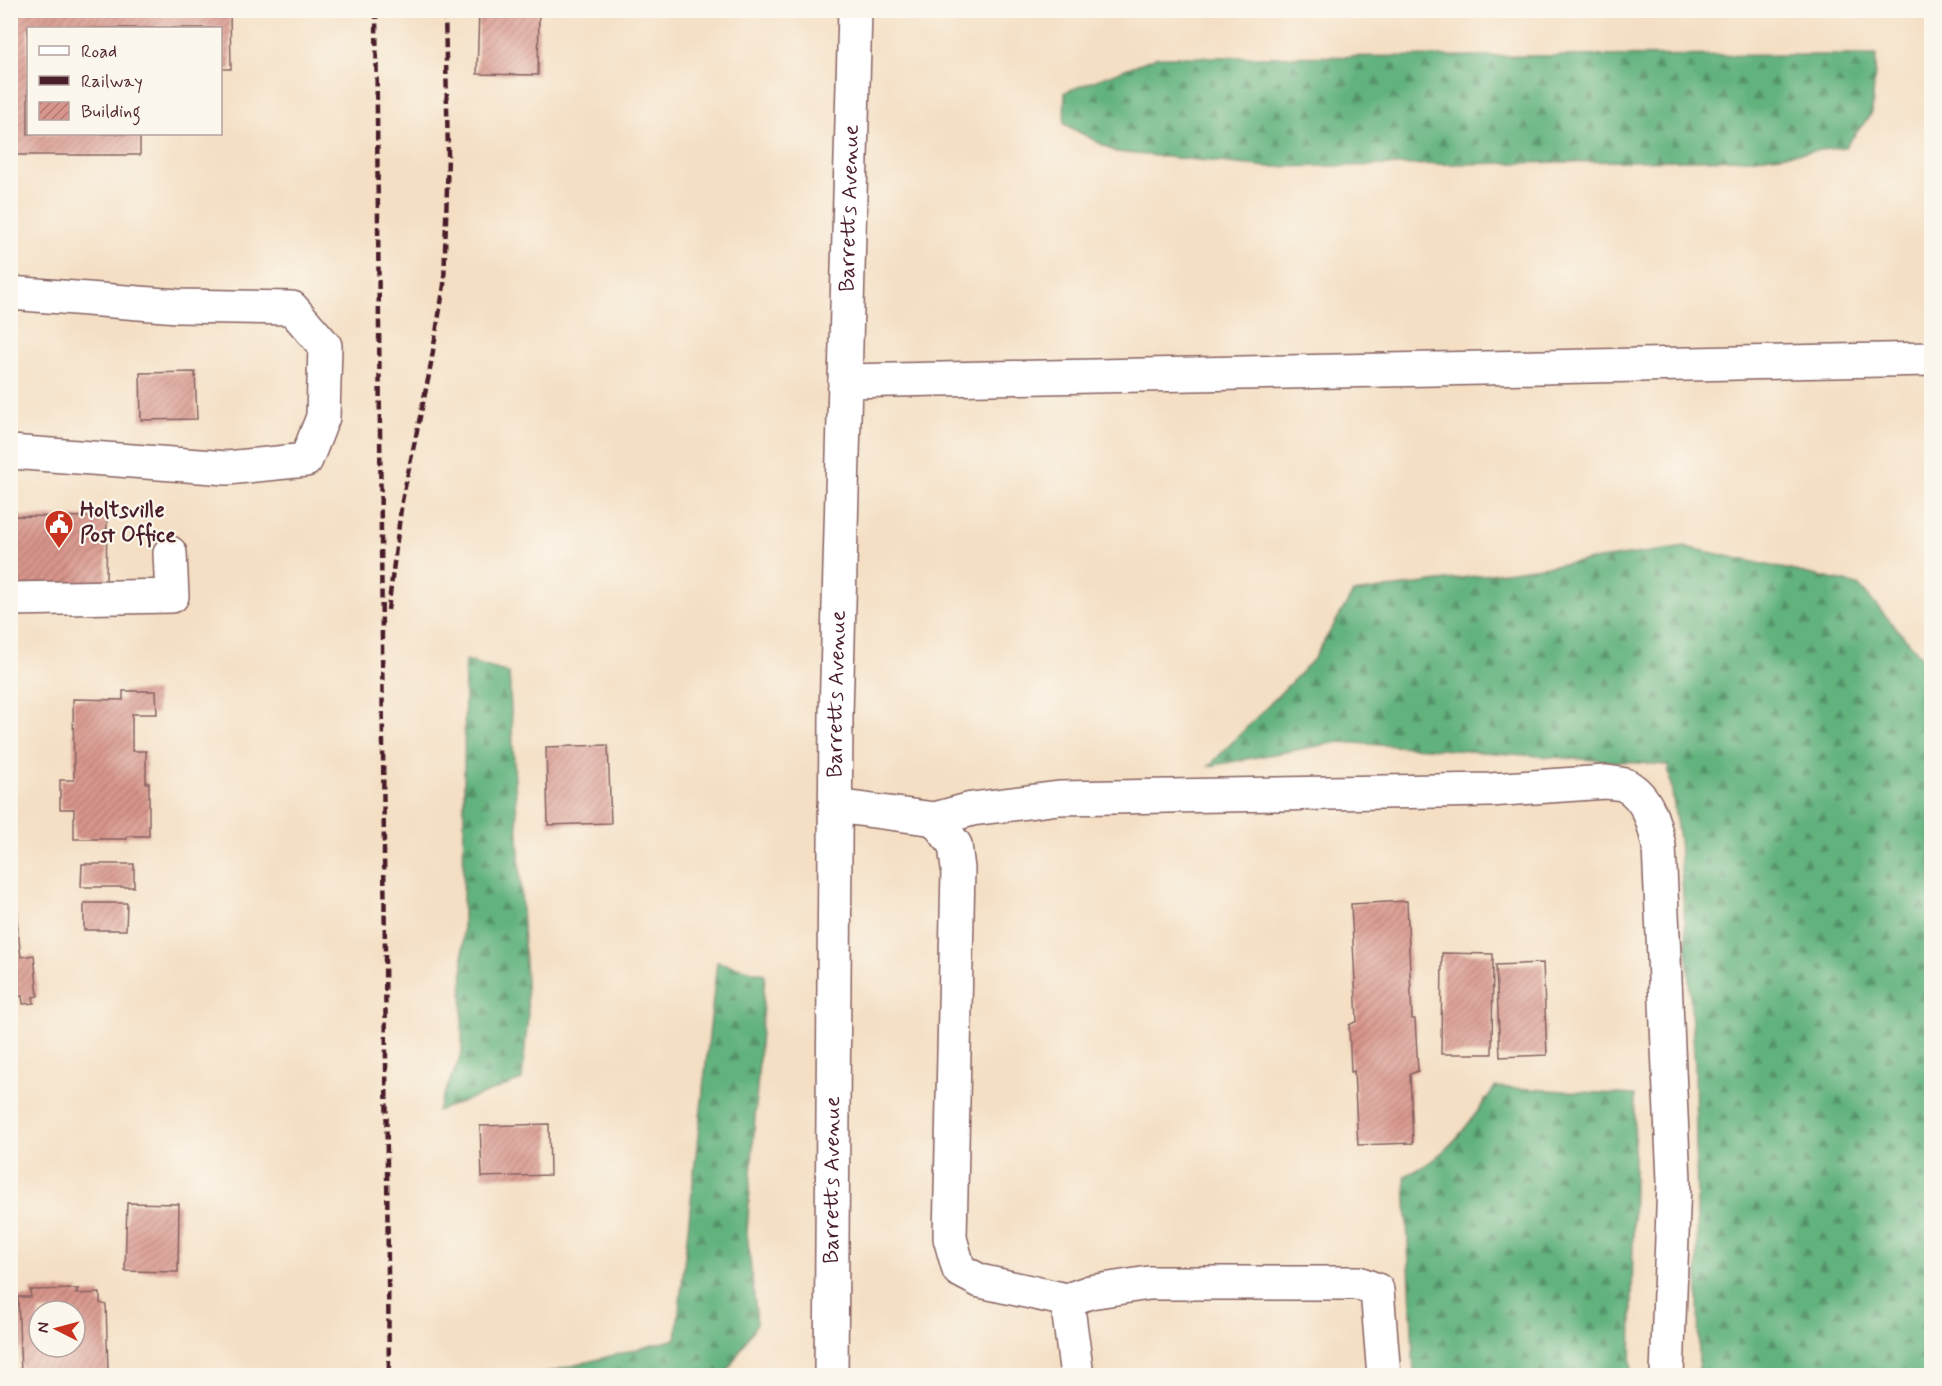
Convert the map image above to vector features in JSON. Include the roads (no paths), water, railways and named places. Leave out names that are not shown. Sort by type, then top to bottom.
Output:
[{"type":"street","name":"Barretts Avenue","points":[[831,1376],[835,806],[855,10]]},
{"type":"street","points":[[10,293],[178,306],[292,308],[325,346],[323,417],[306,460],[227,468],[10,452]]},
{"type":"street","points":[[845,381],[1932,359]]},
{"type":"street","points":[[10,599],[172,596],[170,552]]},
{"type":"street","points":[[835,806],[935,819],[972,809],[1059,798],[1490,790],[1606,782],[1624,785],[1641,798],[1653,819],[1659,846],[1674,1181],[1667,1376]]},
{"type":"street","points":[[935,819],[955,845],[958,869],[950,1238],[959,1270],[980,1281],[1067,1300],[1090,1292],[1149,1283],[1358,1283],[1377,1290],[1384,1376]]},
{"type":"street","points":[[1067,1300],[1077,1376]]},
{"type":"railway","points":[[376,10],[389,1376]]},
{"type":"railway","points":[[388,610],[402,501],[429,375],[444,285],[448,155],[445,10]]},
{"type":"place","name":"Holtsville Post Office","points":[[59,550]]}]
